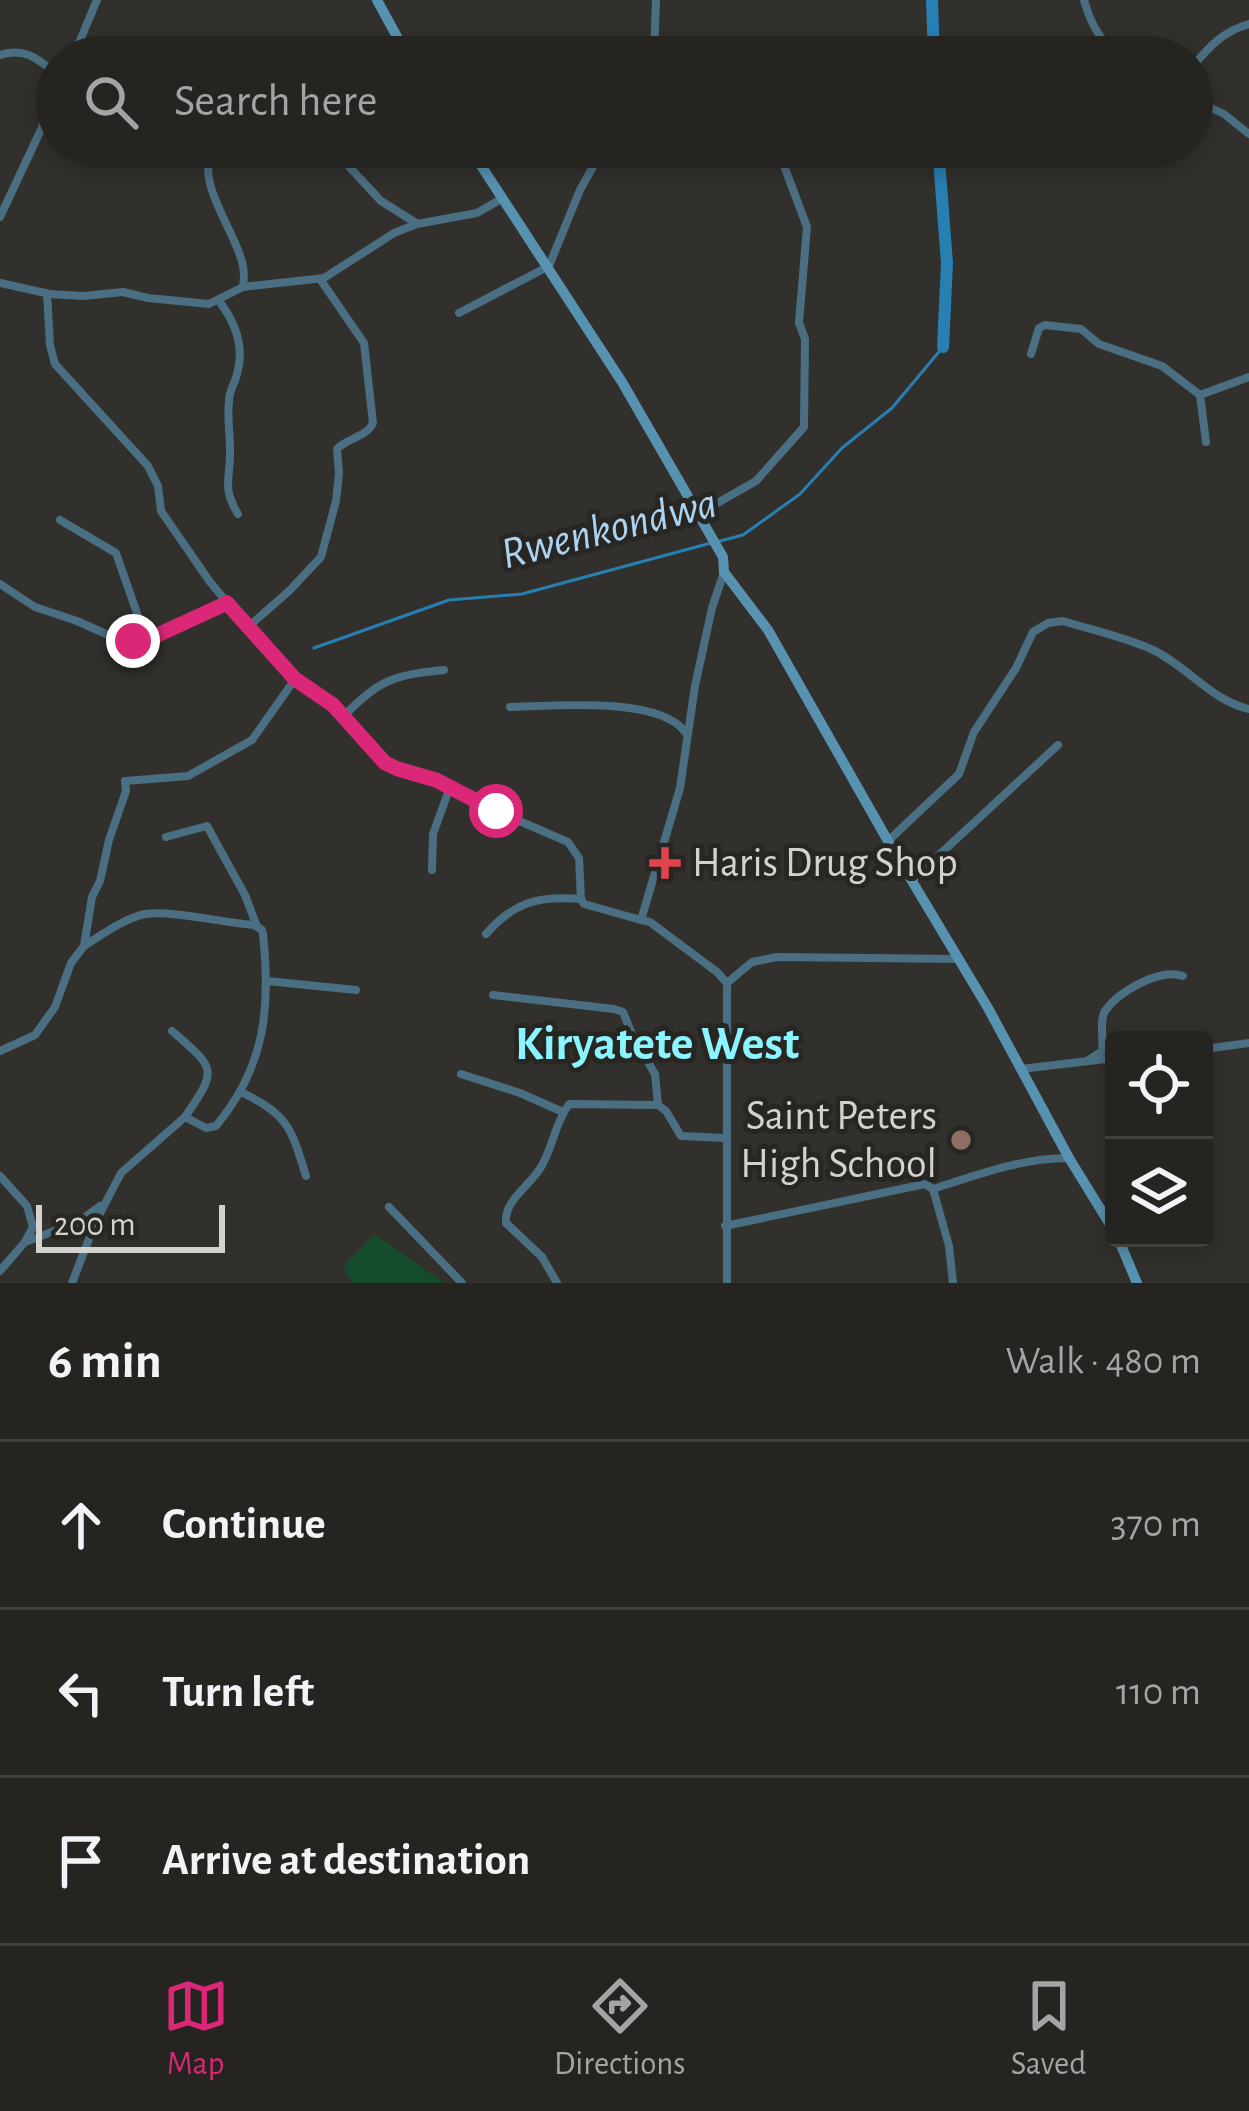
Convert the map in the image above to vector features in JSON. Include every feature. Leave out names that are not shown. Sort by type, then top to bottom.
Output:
[{"type":"street","points":[[82,36],[97,0]]},
{"type":"street","points":[[376,0],[396,36]]},
{"type":"street","points":[[656,0],[656,36]]},
{"type":"street","points":[[1084,0],[1098,36]]},
{"type":"street","points":[[1213,43],[1231,28],[1249,23]]},
{"type":"street","points":[[0,55],[23,52],[36,60]]},
{"type":"street","points":[[1213,109],[1249,134]]},
{"type":"street","points":[[0,217],[36,140]]},
{"type":"street","points":[[208,168],[243,264],[243,286]]},
{"type":"street","points":[[350,168],[381,201],[417,224]]},
{"type":"street","points":[[484,168],[622,382],[723,556],[724,572],[686,733],[680,788],[641,920]]},
{"type":"street","points":[[459,313],[549,266],[592,168]]},
{"type":"street","points":[[698,514],[756,482],[803,427],[805,339],[799,323],[807,227],[785,168]]},
{"type":"street","points":[[0,283],[47,294],[123,292],[194,304],[219,302],[243,286],[320,279],[385,238],[417,224],[477,213],[504,197]]},
{"type":"street","points":[[248,627],[317,562],[337,501],[337,449],[372,426],[364,344],[320,279]]},
{"type":"street","points":[[47,294],[55,364],[148,466],[158,486],[161,511],[248,627],[295,679],[344,716],[391,767],[426,776],[568,842],[579,858],[581,899]]},
{"type":"street","points":[[219,302],[234,322],[238,345],[238,371],[229,397],[226,486],[238,514]]},
{"type":"street","points":[[1030,354],[1041,326],[1077,328],[1099,344],[1162,366],[1200,395],[1206,442]]},
{"type":"street","points":[[1200,395],[1249,377]]},
{"type":"street","points":[[60,520],[116,553],[146,639]]},
{"type":"street","points":[[724,572],[769,629],[1105,1216]]},
{"type":"street","points":[[0,584],[31,606],[133,641],[227,603]]},
{"type":"street","points":[[888,842],[959,774],[974,733],[1034,632],[1048,622],[1063,621],[1153,650],[1216,695],[1249,709]]},
{"type":"street","points":[[344,716],[378,684],[445,670]]},
{"type":"street","points":[[84,946],[92,897],[126,791],[125,781],[188,776],[243,746],[265,724],[295,679]]},
{"type":"street","points":[[511,707],[610,706],[667,718],[686,733]]},
{"type":"street","points":[[912,880],[1058,745]]},
{"type":"street","points":[[432,870],[433,834],[450,787]]},
{"type":"street","points":[[166,837],[207,826],[263,934],[267,981],[260,1048],[241,1092],[214,1128],[185,1118]]},
{"type":"street","points":[[486,934],[501,918],[532,902],[550,897],[581,899],[588,906],[650,922],[727,983],[727,1283]]},
{"type":"street","points":[[0,1051],[35,1035],[55,1007],[71,963],[84,946],[125,922],[162,914],[256,926]]},
{"type":"street","points":[[727,983],[752,962],[777,957],[958,959]]},
{"type":"street","points":[[1087,1061],[1103,1048],[1106,1008],[1149,979],[1173,973],[1183,976]]},
{"type":"street","points":[[267,981],[356,990]]},
{"type":"street","points":[[493,994],[623,1012],[655,1075],[658,1105]]},
{"type":"street","points":[[72,1283],[105,1201],[128,1165],[185,1118],[206,1087],[208,1068],[203,1058],[172,1030]]},
{"type":"street","points":[[1213,1047],[1249,1043]]},
{"type":"street","points":[[1022,1069],[1105,1059]]},
{"type":"street","points":[[461,1074],[563,1112]]},
{"type":"street","points":[[241,1092],[270,1106],[285,1122],[306,1176]]},
{"type":"street","points":[[556,1283],[542,1257],[505,1218],[508,1207],[542,1166],[569,1104],[658,1105],[681,1136],[727,1138]]},
{"type":"street","points":[[933,1189],[1023,1163],[1069,1158]]},
{"type":"street","points":[[0,1176],[32,1216],[33,1227],[0,1271]]},
{"type":"street","points":[[725,1226],[925,1184],[933,1189],[949,1246],[952,1283]]},
{"type":"street","points":[[26,1242],[80,1221],[105,1201]]},
{"type":"street","points":[[389,1207],[462,1283]]},
{"type":"street","points":[[1122,1247],[1137,1283]]},
{"type":"green space","points":[[375,1234],[444,1283],[353,1283],[343,1266]]},
{"type":"waterway","name":"Rwenkondwa","points":[[932,0],[933,36]]},
{"type":"waterway","name":"Rwenkondwa","points":[[940,168],[947,263],[943,347]]},
{"type":"waterway","name":"Rwenkondwa","points":[[720,541],[743,535],[800,494],[842,448],[892,408],[943,347]]},
{"type":"waterway","name":"Rwenkondwa","points":[[314,648],[449,600],[522,594],[711,543]]},
{"type":"place","name":"Haris Drug Shop","points":[[665,863]]},
{"type":"place","name":"Saint Peters High School","points":[[961,1140]]},
{"type":"district","name":"Kiryatete West","points":[[657,1045]]},
{"type":"route","points":[[133,641],[151,638],[227,603],[295,679],[333,705],[385,763],[436,780],[496,811]]}]
